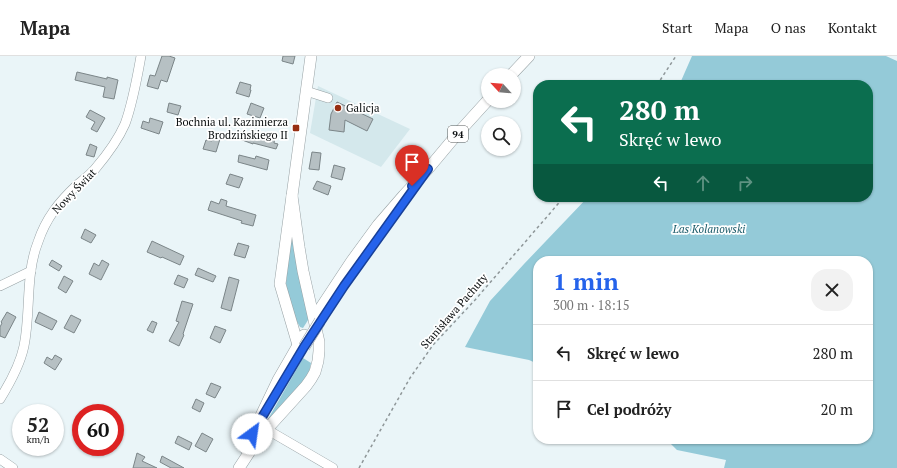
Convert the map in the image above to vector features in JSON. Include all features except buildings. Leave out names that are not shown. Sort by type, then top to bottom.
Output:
[{"type":"main road","points":[[301,346],[290,318],[280,284],[311,56]]},
{"type":"main road","points":[[518,68],[529,56]]},
{"type":"main road","name":"94","points":[[301,346],[304,335],[365,256],[428,169],[481,108]]},
{"type":"main road","points":[[239,468],[258,439],[261,428],[306,386],[315,372],[318,361],[319,342],[302,265],[292,196]]},
{"type":"main road","name":"94","points":[[234,468],[261,428],[301,346],[319,317]]},
{"type":"street","name":"Nowy Świat","points":[[0,399],[15,370],[24,347],[31,271],[38,240],[55,208],[94,171],[117,139],[125,124],[132,101],[141,56]]},
{"type":"street","points":[[306,91],[328,98]]},
{"type":"street","points":[[0,286],[31,271]]},
{"type":"street","points":[[261,428],[333,468]]},
{"type":"street","points":[[0,459],[13,468]]},
{"type":"path","points":[[660,80],[676,56]]},
{"type":"path","name":"Stanisława Pachuty","points":[[359,468],[410,378],[433,345],[480,294],[560,202]]},
{"type":"shaded area","points":[[318,86],[410,129],[381,167],[310,133]]},
{"type":"green space","name":"Las Kolanowski","points":[[692,56],[886,56],[897,61],[897,468],[724,468],[726,460],[677,450],[671,444],[873,444],[873,256],[533,256],[533,362],[465,347],[490,301],[583,202],[873,202],[873,80],[681,80]]},
{"type":"green space","points":[[292,226],[310,317],[303,328],[300,327],[296,320],[288,296],[286,283]]},
{"type":"green space","points":[[303,358],[311,363],[309,373],[260,433]]},
{"type":"place","name":"Galicja","points":[[338,108]]},
{"type":"place","name":"Bochnia ul. Kazimierza Brodzińskiego II","points":[[296,128]]},
{"type":"route","points":[[252,434],[304,347],[344,286],[428,169],[412,186]]}]
